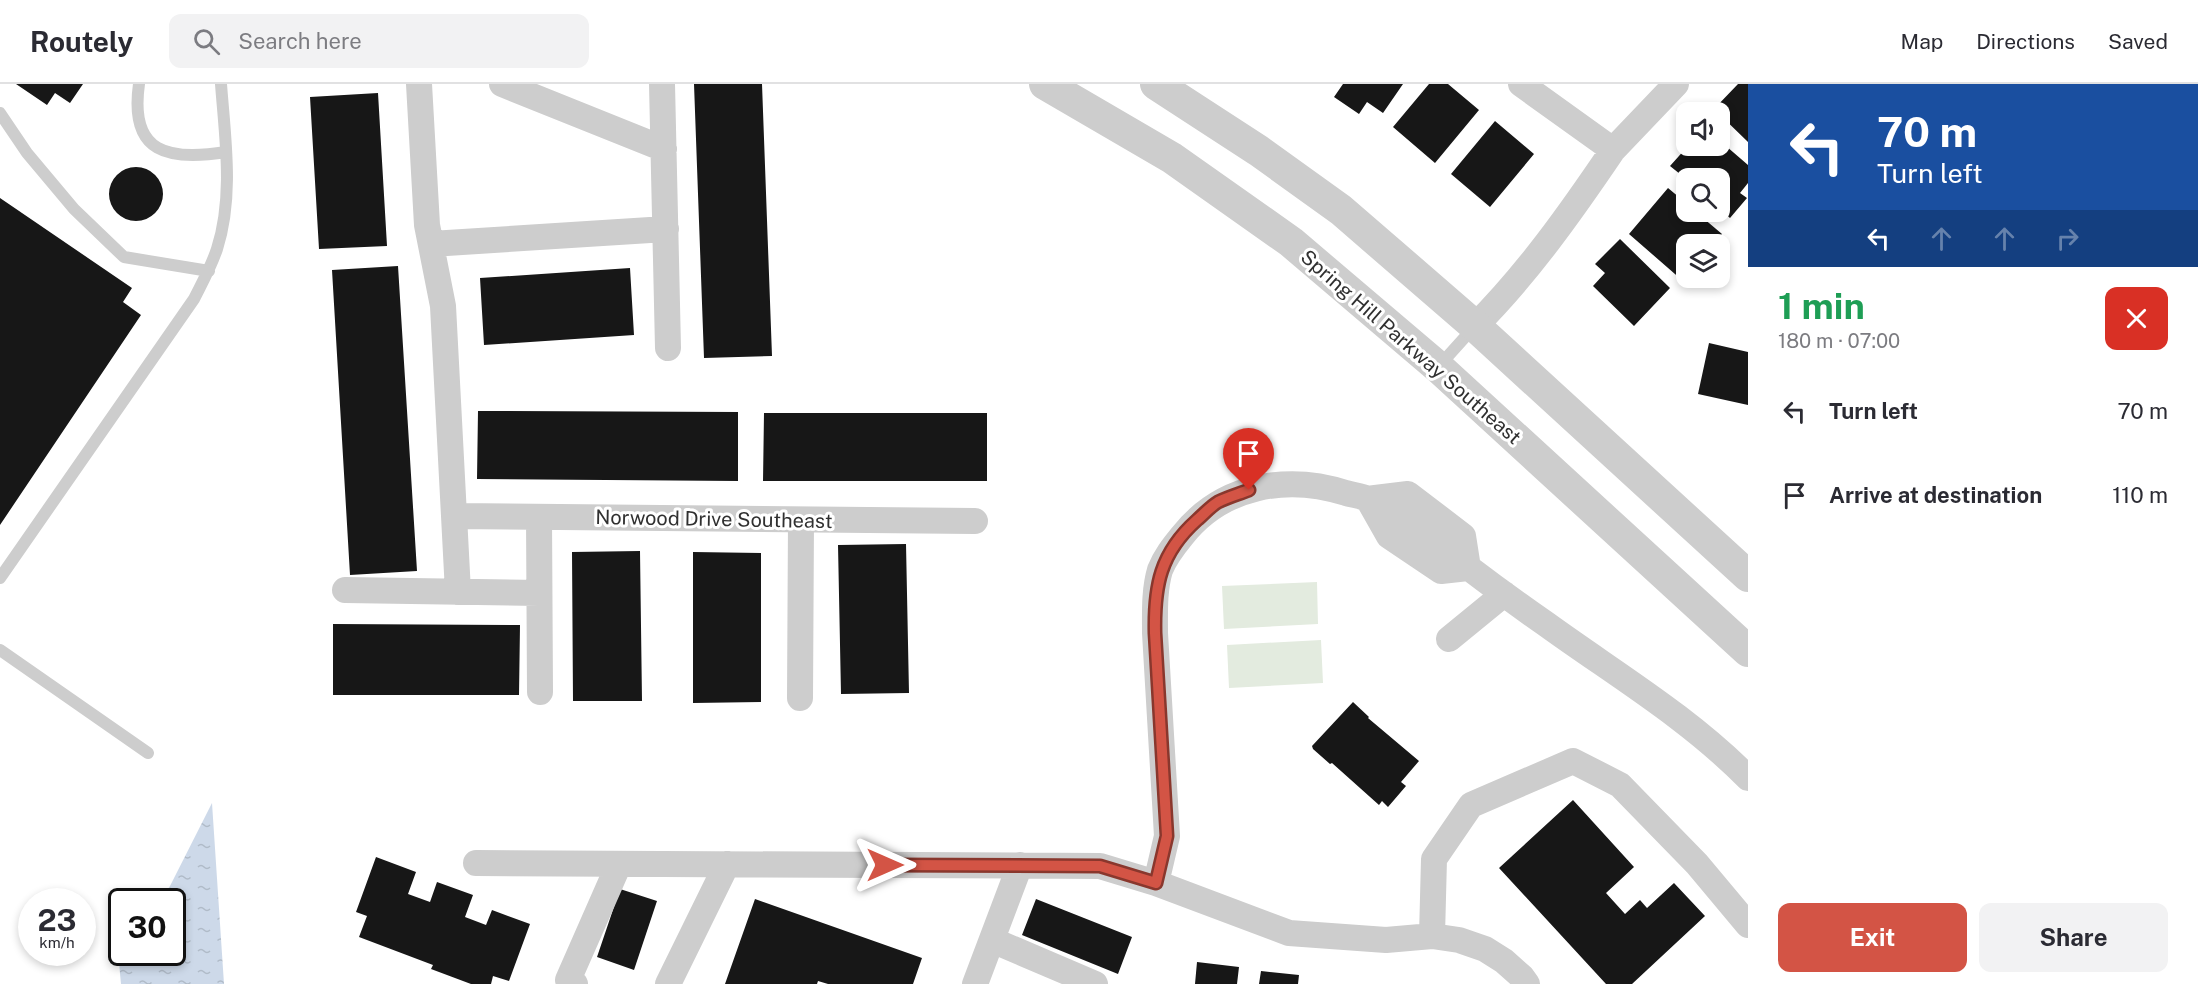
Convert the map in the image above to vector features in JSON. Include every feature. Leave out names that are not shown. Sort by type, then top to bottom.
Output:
[{"type":"street","points":[[419,84],[427,225],[443,306],[458,591]]},
{"type":"street","points":[[502,84],[664,149]]},
{"type":"street","points":[[662,84],[668,348]]},
{"type":"street","name":"Spring Hill Parkway Southeast","points":[[1044,84],[1172,158],[1291,242],[1438,367],[1748,651]]},
{"type":"street","points":[[1156,84],[1259,151],[1341,210],[1476,326],[1748,576]]},
{"type":"street","points":[[1521,84],[1613,150]]},
{"type":"street","points":[[1476,326],[1495,307],[1564,222],[1613,150],[1676,84]]},
{"type":"street","points":[[431,244],[666,230]]},
{"type":"street","points":[[1156,883],[1167,836],[1155,611],[1160,571],[1168,553],[1189,527],[1216,503],[1249,490],[1280,485],[1313,485],[1368,499],[1408,494],[1463,536],[1468,568]]},
{"type":"street","points":[[1368,499],[1389,536],[1441,571],[1468,568],[1634,684],[1686,723],[1748,778]]},
{"type":"street","name":"Norwood Drive Southeast","points":[[454,516],[975,521]]},
{"type":"street","points":[[539,517],[540,692]]},
{"type":"street","points":[[800,698],[801,520]]},
{"type":"street","points":[[345,590],[539,593]]},
{"type":"street","points":[[1449,639],[1504,594]]},
{"type":"street","points":[[1432,936],[1434,859],[1471,805],[1574,761],[1620,785],[1697,864],[1748,925]]},
{"type":"street","points":[[476,863],[1100,866],[1156,883],[1289,933],[1386,940],[1432,936],[1459,940],[1485,949],[1504,961],[1527,984]]},
{"type":"street","points":[[575,984],[568,980],[619,864]]},
{"type":"street","points":[[668,984],[726,864]]},
{"type":"street","points":[[975,984],[1020,865]]},
{"type":"street","points":[[992,940],[1095,984]]},
{"type":"lane","points":[[140,84],[138,110],[140,128],[154,145],[170,153],[185,156],[226,152]]},
{"type":"lane","points":[[0,578],[194,299],[209,271],[218,247],[228,179],[221,84]]},
{"type":"lane","points":[[0,113],[27,153],[74,209],[124,257],[209,271]]},
{"type":"lane","points":[[1438,367],[1476,326]]},
{"type":"lane","points":[[0,650],[148,753]]},
{"type":"shaded area","points":[[1317,582],[1318,624],[1224,629],[1222,586]]},
{"type":"shaded area","points":[[1321,640],[1323,683],[1229,688],[1227,645]]},
{"type":"water","points":[[212,803],[224,984],[121,984],[119,966],[186,966],[186,888],[169,888]]},
{"type":"building","points":[[16,84],[83,84],[70,103],[55,93],[47,105]]},
{"type":"building","points":[[694,84],[762,84],[772,356],[704,358]]},
{"type":"building","points":[[1343,84],[1403,84],[1383,113],[1367,102],[1359,114],[1334,97]]},
{"type":"building","points":[[1429,84],[1448,84],[1479,110],[1435,163],[1393,127]]},
{"type":"building","points":[[1738,84],[1748,84],[1748,142],[1730,125],[1730,102],[1721,102]]},
{"type":"building","points":[[378,93],[387,246],[319,249],[310,97]]},
{"type":"building","points":[[1495,121],[1534,154],[1490,207],[1451,174]]},
{"type":"building","points":[[1730,149],[1748,165],[1748,183],[1740,193],[1747,198],[1730,218],[1730,168],[1676,168],[1676,171],[1670,166],[1679,156],[1730,156]]},
{"type":"building","points":[[136,167],[146,169],[155,175],[161,184],[163,194],[161,204],[155,213],[146,219],[136,221],[126,219],[117,213],[111,204],[109,194],[111,184],[117,175],[126,169]]},
{"type":"building","points":[[1668,188],[1676,195],[1676,222],[1708,222],[1722,234],[1676,234],[1676,275],[1629,234]]},
{"type":"building","points":[[0,198],[132,288],[123,302],[141,315],[0,525]]},
{"type":"building","points":[[1620,239],[1670,288],[1634,326],[1593,286],[1605,273],[1595,264]]},
{"type":"building","points":[[398,266],[417,571],[350,575],[332,270]]},
{"type":"building","points":[[630,268],[634,335],[484,345],[480,278]]},
{"type":"building","points":[[1709,343],[1748,352],[1748,405],[1698,394]]},
{"type":"building","points":[[478,411],[738,412],[738,481],[477,479]]},
{"type":"building","points":[[764,413],[987,413],[987,481],[763,481]]},
{"type":"building","points":[[906,544],[909,693],[841,694],[838,545]]},
{"type":"building","points":[[640,551],[642,701],[573,701],[572,552]]},
{"type":"building","points":[[693,552],[761,553],[761,702],[693,703]]},
{"type":"building","points":[[333,624],[520,625],[519,695],[333,695]]},
{"type":"building","points":[[1353,702],[1368,718],[1419,761],[1401,782],[1406,786],[1388,807],[1382,801],[1379,805],[1312,746]]},
{"type":"building","points":[[1573,800],[1634,867],[1606,893],[1625,914],[1640,900],[1647,908],[1674,883],[1705,916],[1632,984],[1606,984],[1499,868]]},
{"type":"building","points":[[376,857],[416,872],[408,894],[430,902],[437,882],[473,895],[465,917],[486,925],[492,910],[530,924],[509,981],[493,976],[491,984],[471,984],[431,969],[433,965],[359,937],[367,916],[356,912]]},
{"type":"building","points":[[620,889],[657,901],[634,970],[597,957]]},
{"type":"building","points":[[755,899],[922,958],[913,984],[828,984],[818,981],[817,984],[725,984]]},
{"type":"building","points":[[1036,899],[1132,937],[1118,974],[1022,935]]},
{"type":"building","points":[[1197,962],[1239,967],[1237,984],[1195,984]]},
{"type":"building","points":[[1261,971],[1299,975],[1298,984],[1259,984]]},
{"type":"route","points":[[885,865],[1100,866],[1156,883],[1167,836],[1155,633],[1156,589],[1160,571],[1168,553],[1189,527],[1216,503],[1249,490]]}]
